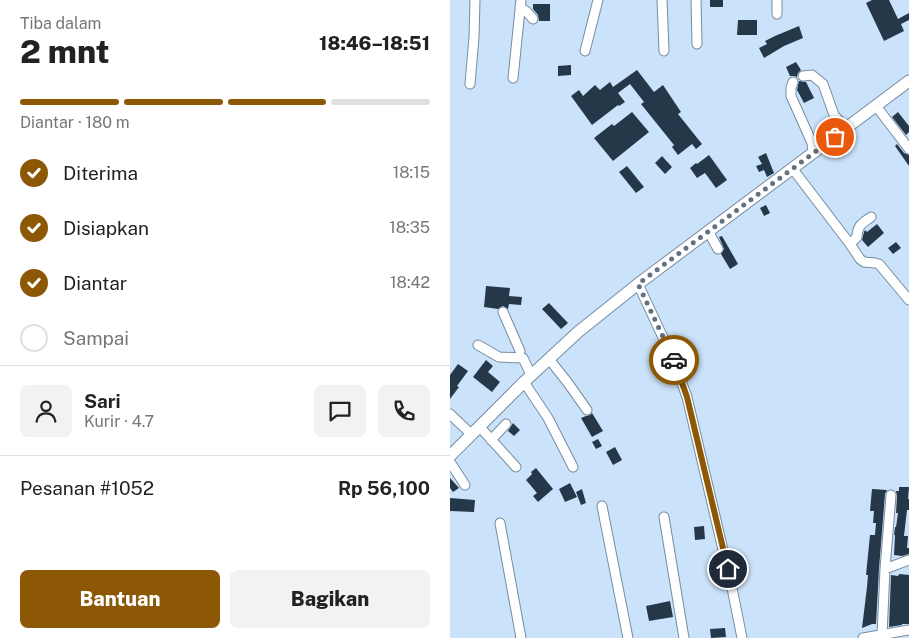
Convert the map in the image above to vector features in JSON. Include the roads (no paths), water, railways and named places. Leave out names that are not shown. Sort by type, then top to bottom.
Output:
[{"type":"main road","points":[[450,456],[528,378],[578,332],[638,284],[909,81]]},
{"type":"street","points":[[470,84],[475,0]]},
{"type":"street","points":[[585,51],[598,0]]},
{"type":"street","points":[[662,0],[664,51]]},
{"type":"street","points":[[696,0],[697,44]]},
{"type":"street","points":[[777,0],[777,14]]},
{"type":"street","points":[[520,3],[532,19]]},
{"type":"street","points":[[512,78],[520,3]]},
{"type":"street","points":[[803,76],[812,75],[823,84],[834,115],[846,128]]},
{"type":"street","points":[[793,82],[791,96],[812,143],[813,153]]},
{"type":"street","points":[[876,106],[909,149]]},
{"type":"street","points":[[792,168],[860,259],[864,262],[879,264],[909,300]]},
{"type":"street","points":[[850,244],[857,237],[857,230],[860,225],[871,217]]},
{"type":"street","points":[[708,231],[718,249]]},
{"type":"street","points":[[638,284],[673,359],[687,397],[742,638]]},
{"type":"street","points":[[503,312],[522,354],[528,378],[573,467]]},
{"type":"street","points":[[478,345],[499,357],[522,354]]},
{"type":"street","points":[[549,359],[587,410]]},
{"type":"street","points":[[450,414],[491,440],[516,467]]},
{"type":"street","points":[[491,440],[506,424]]},
{"type":"street","points":[[450,462],[464,485]]},
{"type":"street","points":[[882,635],[891,495]]},
{"type":"street","points":[[602,506],[628,638]]},
{"type":"street","points":[[664,517],[684,638]]},
{"type":"street","points":[[500,524],[521,638]]},
{"type":"street","points":[[885,569],[909,560]]},
{"type":"street","points":[[862,638],[909,630]]}]
